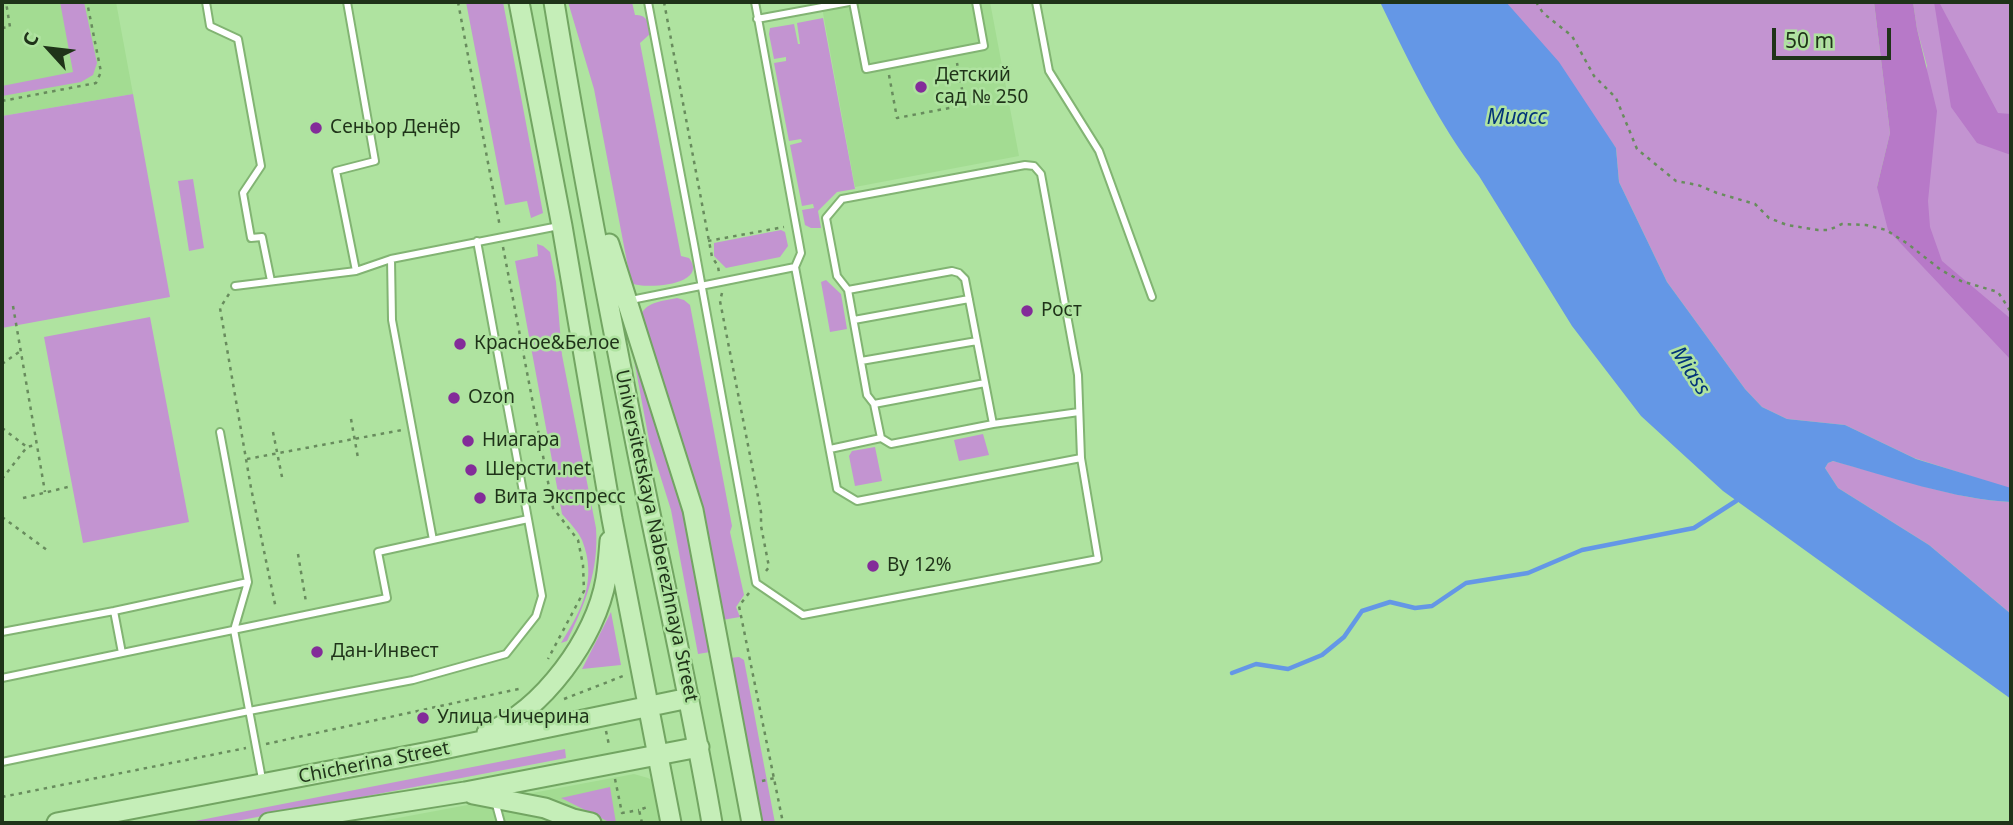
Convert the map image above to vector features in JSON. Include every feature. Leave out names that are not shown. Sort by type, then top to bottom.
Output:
[{"type":"main road","name":"Universitetskaya Naberezhnaya Street","points":[[519,2],[562,226],[612,519],[671,823]]},
{"type":"main road","name":"Universitetskaya Naberezhnaya Street","points":[[554,2],[635,440],[699,747],[712,823]]},
{"type":"main road","points":[[571,103],[625,301],[693,510],[752,823]]},
{"type":"main road","points":[[452,747],[505,725],[547,691],[568,664],[593,619],[600,600],[606,580],[612,519]]},
{"type":"main road","name":"Chicherina Street","points":[[57,823],[263,785],[689,698]]},
{"type":"main road","points":[[269,823],[328,819],[699,747]]},
{"type":"main road","points":[[465,792],[545,808],[591,823]]},
{"type":"lane","points":[[206,2],[210,26],[238,40],[261,166],[243,193],[251,238],[262,237],[271,281]]},
{"type":"lane","points":[[347,2],[375,161],[336,171],[356,271]]},
{"type":"lane","points":[[648,2],[756,583],[803,615],[1098,559],[1081,458],[1078,374],[1041,174],[1034,166],[1025,165],[842,198],[826,218],[837,276],[848,290],[867,395],[874,404],[881,438]]},
{"type":"lane","points":[[755,2],[797,225],[801,253],[795,267],[837,489],[857,501],[1081,458]]},
{"type":"lane","points":[[757,19],[851,2],[866,69],[984,46],[976,2]]},
{"type":"lane","points":[[1036,2],[1049,71],[1099,151],[1152,297]]},
{"type":"lane","points":[[235,286],[356,271],[391,258],[562,226]]},
{"type":"lane","points":[[2,762],[413,680],[506,654],[536,616],[542,596],[477,241]]},
{"type":"lane","points":[[391,258],[392,320],[433,540]]},
{"type":"lane","points":[[625,301],[795,267]]},
{"type":"lane","points":[[848,290],[952,271],[959,272],[965,279],[993,424]]},
{"type":"lane","points":[[854,320],[969,299]]},
{"type":"lane","points":[[861,361],[976,341]]},
{"type":"lane","points":[[874,404],[985,383]]},
{"type":"lane","points":[[830,449],[881,438],[891,444],[993,424],[1079,412]]},
{"type":"lane","points":[[220,432],[247,582],[234,630],[263,785]]},
{"type":"lane","points":[[2,678],[387,598],[378,552],[528,519]]},
{"type":"lane","points":[[2,632],[247,582]]},
{"type":"lane","points":[[114,611],[122,653]]},
{"type":"lane","points":[[495,798],[501,823]]},
{"type":"path","points":[[2,28],[10,27],[6,2]]},
{"type":"path","points":[[2,101],[96,83],[101,72],[87,2]]},
{"type":"path","points":[[458,2],[553,508],[578,540],[583,565],[584,592],[547,661]]},
{"type":"path","points":[[1536,2],[1543,13],[1572,36],[1594,76],[1616,98],[1637,149],[1676,181],[1698,185],[1755,204],[1769,218],[1787,225],[1818,230],[1829,230],[1842,224],[1866,225],[1886,230],[1941,270],[1961,281],[1998,292],[2011,312]]},
{"type":"path","points":[[887,65],[897,118],[964,105],[955,52]]},
{"type":"path","points":[[694,244],[797,225]]},
{"type":"path","points":[[235,286],[220,308],[279,620]]},
{"type":"path","points":[[13,306],[45,492]]},
{"type":"path","points":[[2,364],[20,351]]},
{"type":"path","points":[[351,419],[358,458]]},
{"type":"path","points":[[2,428],[27,447]]},
{"type":"path","points":[[247,459],[412,428]]},
{"type":"path","points":[[273,432],[283,482]]},
{"type":"path","points":[[2,479],[27,447],[36,445]]},
{"type":"path","points":[[23,498],[72,486]]},
{"type":"path","points":[[2,517],[47,550]]},
{"type":"path","points":[[298,554],[309,614]]},
{"type":"path","points":[[721,655],[749,649],[783,823]]},
{"type":"path","points":[[2,797],[523,688],[535,680],[558,701],[642,669]]},
{"type":"shaded area","points":[[2,2],[116,2],[133,94],[2,116]]},
{"type":"shaded area","points":[[60,2],[84,2],[97,63],[93,75],[81,82],[2,96],[2,86],[73,72]]},
{"type":"shaded area","points":[[466,2],[503,2],[543,213],[531,218],[527,201],[505,205]]},
{"type":"shaded area","points":[[568,2],[632,2],[635,15],[642,16],[648,23],[650,34],[640,43],[681,256],[689,258],[693,267],[691,274],[684,280],[649,286],[631,283],[594,89]]},
{"type":"shaded area","name":"Детский сад № 250","points":[[821,2],[990,2],[1019,156],[855,187]]},
{"type":"shaded area","points":[[1506,2],[1874,2],[1890,133],[1877,187],[1898,200],[1927,66],[1913,2],[2011,2],[2011,489],[1914,458],[1845,425],[1787,419],[1762,407],[1745,389],[1667,282],[1619,182],[1616,148]]},
{"type":"shaded area","points":[[1874,2],[1913,2],[1937,111],[1928,201],[1930,227],[1942,261],[2011,319],[2011,360],[1888,230],[1877,187],[1890,133]]},
{"type":"shaded area","points":[[1934,2],[1939,2],[1998,113],[2011,114],[2011,155],[1977,143],[1951,107]]},
{"type":"shaded area","points":[[823,18],[855,189],[837,192],[818,211],[821,228],[811,228],[805,225],[802,210],[814,208],[813,204],[802,206],[790,145],[802,142],[801,139],[789,141],[774,63],[786,61],[786,57],[774,59],[769,34],[770,28],[794,24],[800,44],[797,23]]},
{"type":"shaded area","points":[[133,94],[170,297],[2,328],[2,116]]},
{"type":"shaded area","points":[[193,179],[204,248],[189,251],[178,181]]},
{"type":"shaded area","points":[[781,230],[785,232],[788,246],[780,257],[726,268],[714,256],[714,243]]},
{"type":"shaded area","points":[[537,244],[550,252],[556,282],[562,355],[596,528],[595,559],[589,587],[580,614],[567,641],[561,643],[581,607],[588,582],[588,568],[582,540],[562,514],[515,261],[538,256]]},
{"type":"shaded area","points":[[826,280],[841,294],[847,329],[830,332],[821,282]]},
{"type":"shaded area","points":[[677,298],[690,305],[732,526],[730,532],[744,595],[736,607],[740,617],[722,620],[641,315],[652,304]]},
{"type":"shaded area","points":[[150,317],[189,522],[83,543],[44,337]]},
{"type":"shaded area","points":[[632,349],[683,509],[710,652],[698,654],[671,510],[649,440]]},
{"type":"shaded area","points":[[983,434],[989,455],[959,461],[954,440]]},
{"type":"shaded area","points":[[875,447],[882,481],[855,486],[849,456],[852,451]]},
{"type":"shaded area","points":[[1833,461],[1945,492],[2011,502],[2011,614],[1929,545],[1838,488],[1825,468]]},
{"type":"shaded area","points":[[611,612],[621,665],[582,669]]},
{"type":"shaded area","points":[[739,657],[744,660],[775,823],[761,823],[730,658]]},
{"type":"shaded area","points":[[565,749],[566,758],[226,823],[185,823]]},
{"type":"shaded area","points":[[634,774],[659,784],[672,823],[371,823]]},
{"type":"shaded area","points":[[610,787],[616,823],[561,798]]},
{"type":"water","name":"Миасс","points":[[1380,2],[1506,2],[1559,62],[1616,148],[1619,182],[1667,282],[1745,389],[1762,407],[1787,419],[1845,425],[1916,459],[2011,488],[2011,502],[1990,500],[1922,486],[1833,461],[1825,468],[1838,488],[1929,545],[2011,614],[2011,699],[1723,491],[1641,416],[1572,326],[1479,176],[1450,135]]},
{"type":"waterway","points":[[1232,673],[1256,664],[1288,669],[1322,655],[1344,637],[1362,611],[1390,602],[1415,608],[1432,606],[1466,583],[1528,573],[1582,550],[1694,528],[1736,501],[1739,496]]},
{"type":"place","name":"Детский сад № 250","points":[[921,87]]},
{"type":"place","name":"Сеньор Денёр","points":[[316,128]]},
{"type":"place","name":"Рост","points":[[1027,311]]},
{"type":"place","name":"Красное&Белое","points":[[460,344]]},
{"type":"place","name":"Ozon","points":[[454,398]]},
{"type":"place","name":"Ниагара","points":[[468,441]]},
{"type":"place","name":"Шерсти.net","points":[[471,470]]},
{"type":"place","name":"Вита Экспресс","points":[[480,498]]},
{"type":"place","name":"Ву 12%","points":[[873,566]]},
{"type":"place","name":"Дан-Инвест","points":[[317,652]]},
{"type":"place","name":"Улица Чичерина","points":[[423,718]]},
{"type":"water label","name":"Miass","points":[[1690,371]]}]
